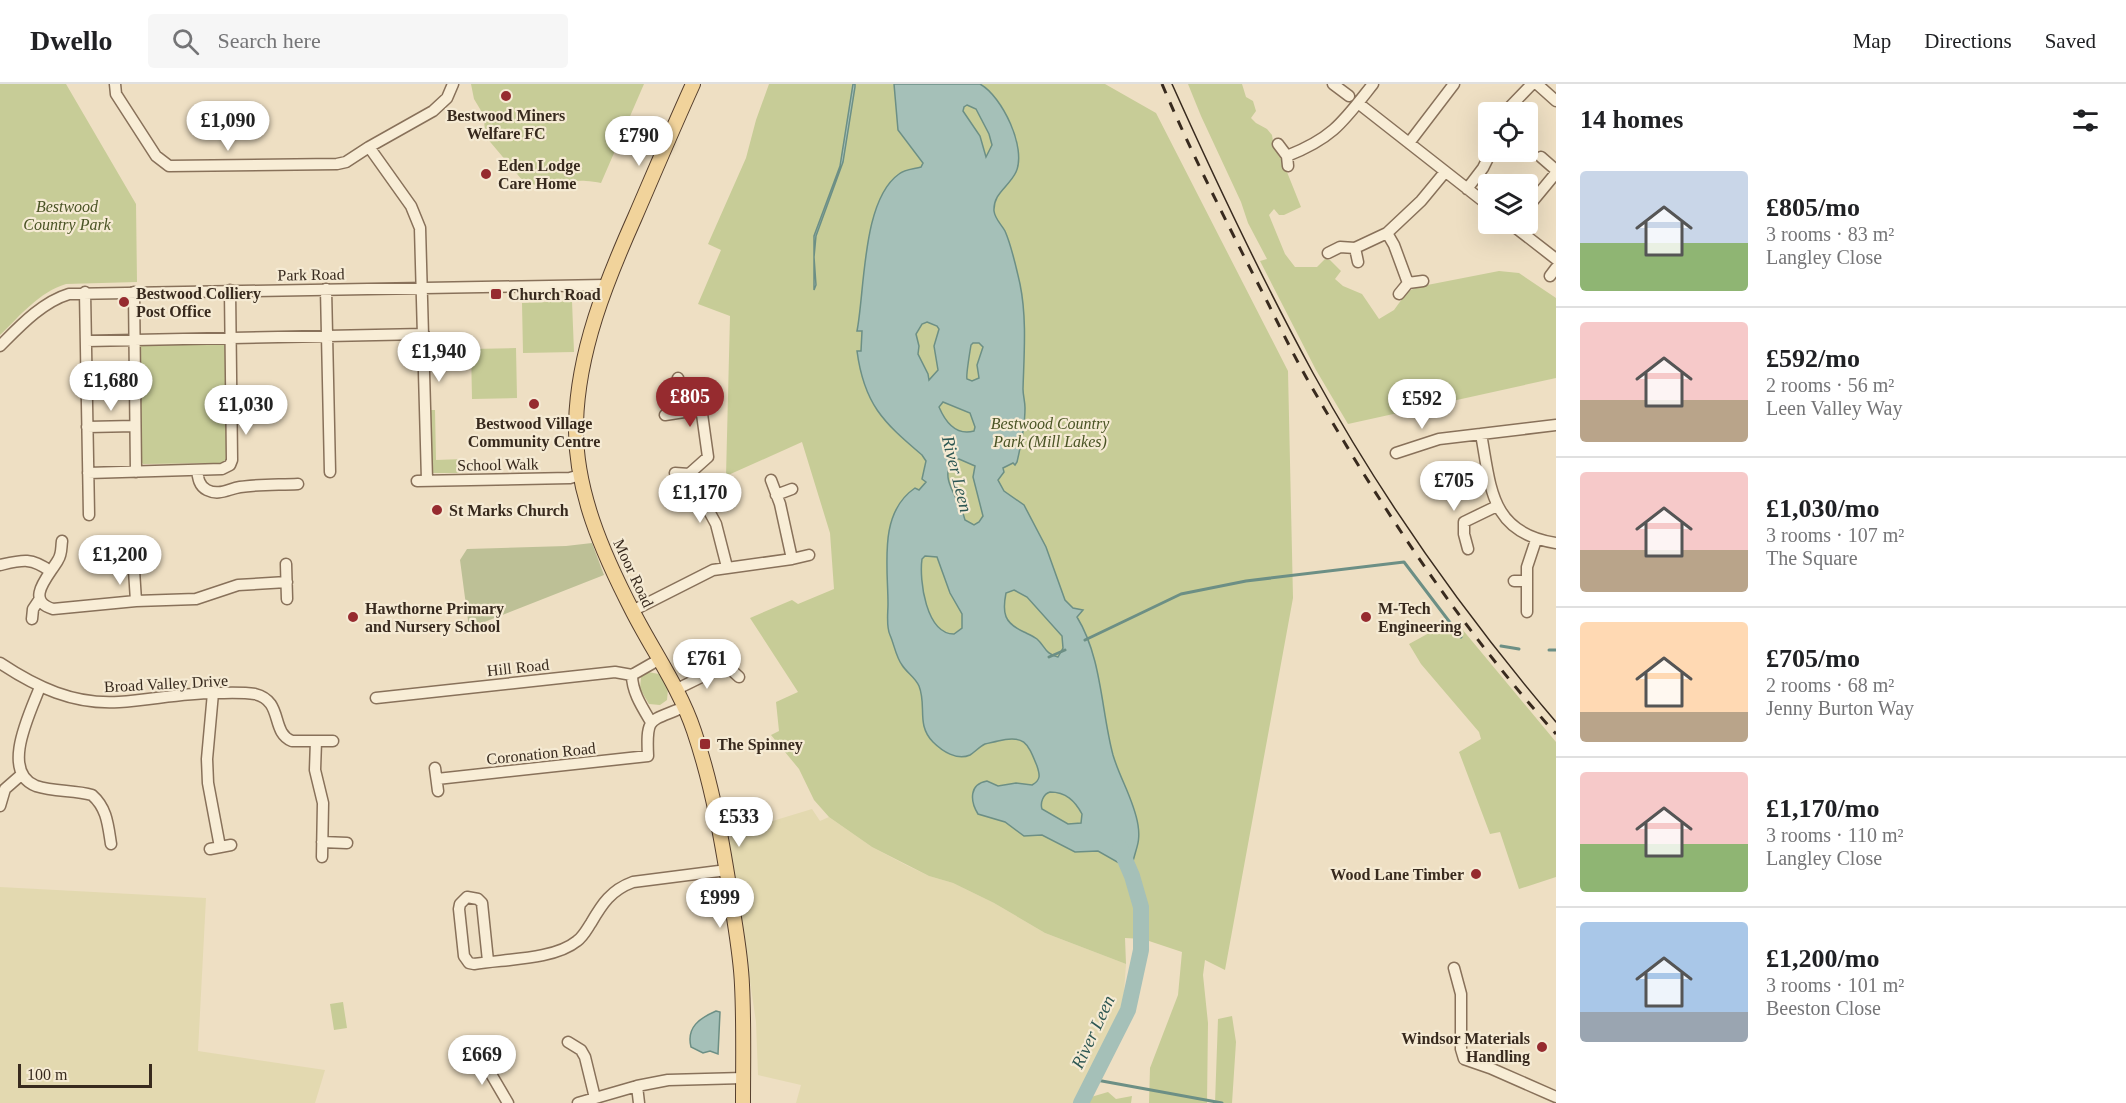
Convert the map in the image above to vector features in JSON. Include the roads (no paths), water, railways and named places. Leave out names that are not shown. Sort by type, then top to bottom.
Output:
[{"type":"main road","name":"Moor Road","points":[[693,84],[606,285],[587,349],[577,402],[576,438],[580,475],[595,526],[632,611],[684,707],[694,730],[711,791],[727,870],[742,985],[743,1103]]},
{"type":"street","points":[[115,84],[116,94],[156,156],[169,166],[346,162],[433,111],[447,98],[453,84]]},
{"type":"street","points":[[1333,84],[1478,198]]},
{"type":"street","points":[[1278,144],[1287,161],[1321,141],[1342,123],[1354,99],[1373,84]]},
{"type":"street","points":[[1409,143],[1454,84]]},
{"type":"street","points":[[1515,102],[1532,84]]},
{"type":"street","points":[[1538,84],[1556,101]]},
{"type":"street","points":[[86,341],[424,334],[420,228],[416,216],[369,147]]},
{"type":"street","points":[[1538,194],[1556,171],[1541,157]]},
{"type":"street","points":[[1467,189],[1486,162]]},
{"type":"street","points":[[1328,253],[1340,247],[1355,248],[1387,232],[1421,201],[1445,172]]},
{"type":"street","points":[[1387,232],[1408,283]]},
{"type":"street","points":[[1525,234],[1556,259]]},
{"type":"street","points":[[1355,248],[1358,262]]},
{"type":"street","points":[[1399,294],[1408,283],[1423,281]]},
{"type":"street","name":"Park Road","points":[[0,346],[43,307],[59,297],[86,292],[606,285]]},
{"type":"street","points":[[326,289],[330,472]]},
{"type":"street","points":[[88,473],[222,469],[230,465],[232,460],[230,290]]},
{"type":"street","points":[[86,292],[89,515]]},
{"type":"street","points":[[134,292],[136,472]]},
{"type":"street","name":"School Walk","points":[[424,334],[422,480],[570,478],[580,475]]},
{"type":"street","points":[[678,378],[678,413]]},
{"type":"street","points":[[665,415],[697,410],[702,414],[708,457],[689,474],[675,473]]},
{"type":"street","points":[[1396,453],[1411,454],[1439,439],[1556,425]]},
{"type":"street","points":[[87,427],[135,426]]},
{"type":"street","points":[[1481,434],[1492,495],[1497,506],[1517,529],[1536,540],[1556,543]]},
{"type":"street","points":[[197,470],[198,481],[203,488],[221,493],[237,487],[279,491],[298,484]]},
{"type":"street","points":[[689,474],[716,524],[727,567]]},
{"type":"street","points":[[771,480],[792,559]]},
{"type":"street","points":[[776,495],[792,489]]},
{"type":"street","points":[[1468,549],[1464,522],[1497,506]]},
{"type":"street","points":[[1527,612],[1527,567],[1536,540]]},
{"type":"street","points":[[32,619],[33,609],[39,600],[40,593],[61,554],[62,542]]},
{"type":"street","points":[[632,611],[713,570],[809,555]]},
{"type":"street","points":[[0,565],[25,560],[34,561],[50,571]]},
{"type":"street","points":[[286,564],[287,599]]},
{"type":"street","points":[[134,570],[135,601]]},
{"type":"street","points":[[1514,581],[1527,581]]},
{"type":"street","points":[[39,600],[44,606],[53,609],[135,601],[200,598],[238,585],[287,582]]},
{"type":"street","points":[[660,659],[632,675],[632,684],[637,697],[651,722],[684,707]]},
{"type":"street","name":"Broad Valley Drive","points":[[0,663],[40,687],[72,698],[100,702],[195,693],[262,696],[275,710],[280,729],[286,739],[333,741]]},
{"type":"street","points":[[675,690],[726,665],[740,677]]},
{"type":"street","name":"Hill Road","points":[[376,698],[615,672],[632,675]]},
{"type":"street","points":[[40,687],[15,755],[16,766],[21,775],[35,786],[92,795],[103,807],[114,836]]},
{"type":"street","points":[[213,693],[207,759],[208,783],[220,847]]},
{"type":"street","name":"Coronation Road","points":[[438,791],[436,774],[653,755],[647,729],[651,722]]},
{"type":"street","points":[[316,741],[315,770],[323,803],[322,857]]},
{"type":"street","points":[[0,806],[5,789],[21,775]]},
{"type":"street","points":[[322,842],[347,843]]},
{"type":"street","points":[[488,961],[482,903],[478,899],[467,897],[460,904],[459,909],[464,956],[469,963],[474,964],[552,954],[568,948],[583,936],[608,896],[623,885],[727,870]]},
{"type":"street","points":[[1454,968],[1462,1006],[1461,1049],[1464,1059],[1556,1097]]},
{"type":"street","points":[[568,1042],[587,1049],[595,1098]]},
{"type":"street","points":[[483,1064],[491,1053]]},
{"type":"street","points":[[465,1058],[483,1064],[508,1103]]},
{"type":"street","points":[[578,1103],[637,1086],[668,1080],[742,1078]]},
{"type":"street","points":[[637,1086],[639,1103]]},
{"type":"water","points":[[853,84],[855,84],[843,162],[816,236],[814,257],[814,236],[840,166]]},
{"type":"water","points":[[894,84],[980,84],[996,99],[1004,111],[1015,137],[1019,162],[1016,172],[996,199],[994,211],[1010,244],[1022,297],[1025,415],[1017,462],[1015,465],[1013,463],[1003,468],[1004,472],[998,480],[1004,491],[1024,505],[1046,547],[1065,600],[1073,608],[1083,610],[1077,617],[1096,667],[1113,755],[1138,825],[1138,842],[1132,866],[1124,868],[1098,851],[1075,852],[1042,835],[1024,836],[1005,822],[978,814],[973,794],[974,789],[981,783],[987,781],[998,786],[1016,783],[1032,785],[1037,781],[1039,772],[1031,752],[1020,740],[1007,739],[985,744],[970,755],[960,757],[945,752],[933,742],[923,722],[919,686],[900,662],[889,632],[887,557],[890,526],[895,511],[903,499],[915,488],[919,490],[926,482],[922,479],[926,461],[886,422],[870,398],[860,369],[857,351],[861,351],[862,331],[857,331],[867,247],[878,204],[887,187],[899,174],[921,167],[923,163],[898,130]],"holes":[[[967,105],[976,109],[989,134],[992,145],[986,157],[980,136],[963,111]],[[927,322],[939,329],[934,346],[938,370],[929,380],[918,354],[916,334],[922,324]],[[979,343],[983,347],[977,365],[979,378],[972,381],[967,377],[971,345]],[[943,402],[970,413],[975,427],[974,431],[957,429],[939,407]],[[952,459],[959,459],[975,466],[973,477],[983,516],[974,525],[965,520],[948,475]],[[925,556],[937,557],[950,593],[962,614],[962,628],[954,634],[944,632],[931,616],[923,592],[922,559]],[[1014,590],[1027,597],[1062,636],[1063,648],[1058,657],[1048,652],[1037,639],[1017,629],[1008,621],[1006,593]],[[1056,792],[1069,798],[1082,814],[1081,823],[1068,824],[1042,809],[1042,802],[1046,795]]]},
{"type":"water","points":[[814,257],[816,285],[814,290]]},
{"type":"water","points":[[716,1011],[720,1012],[718,1054],[710,1051],[703,1053],[691,1047],[692,1029],[700,1020]]},
{"type":"waterway","points":[[1085,640],[1181,594],[1246,581],[1404,562],[1461,637]]},
{"type":"waterway","points":[[1501,646],[1519,649]]},
{"type":"waterway","points":[[1049,657],[1065,650]]},
{"type":"waterway","points":[[1549,650],[1556,650]]},
{"type":"waterway","name":"River Leen","points":[[1081,1103],[1128,1010],[1141,950],[1141,907],[1132,876],[1120,848]]},
{"type":"waterway","points":[[1091,1079],[1222,1103]]},
{"type":"tram line","points":[[1172,84],[1258,266],[1294,338],[1339,419],[1426,554],[1489,639],[1556,722]]},
{"type":"railway","points":[[1162,84],[1230,229],[1299,365],[1333,424],[1391,517],[1453,607],[1520,693],[1556,734]]},
{"type":"place","name":"Bestwood Miners Welfare FC","points":[[506,96]]},
{"type":"place","name":"Eden Lodge Care Home","points":[[486,174]]},
{"type":"place","name":"Church Road","points":[[496,294]]},
{"type":"place","name":"Bestwood Colliery Post Office","points":[[124,302]]},
{"type":"place","name":"Bestwood Village Community Centre","points":[[534,404]]},
{"type":"place","name":"St Marks Church","points":[[437,510]]},
{"type":"place","name":"Hawthorne Primary and Nursery School","points":[[353,617]]},
{"type":"place","name":"M-Tech Engineering","points":[[1366,617]]},
{"type":"place","name":"The Spinney","points":[[705,744]]},
{"type":"place","name":"Wood Lane Timber","points":[[1476,874]]},
{"type":"place","name":"Windsor Materials Handling","points":[[1542,1047]]},
{"type":"park label","name":"Bestwood Country Park","points":[[67,215]]},
{"type":"park label","name":"Bestwood Country Park (Mill Lakes)","points":[[1050,432]]}]
